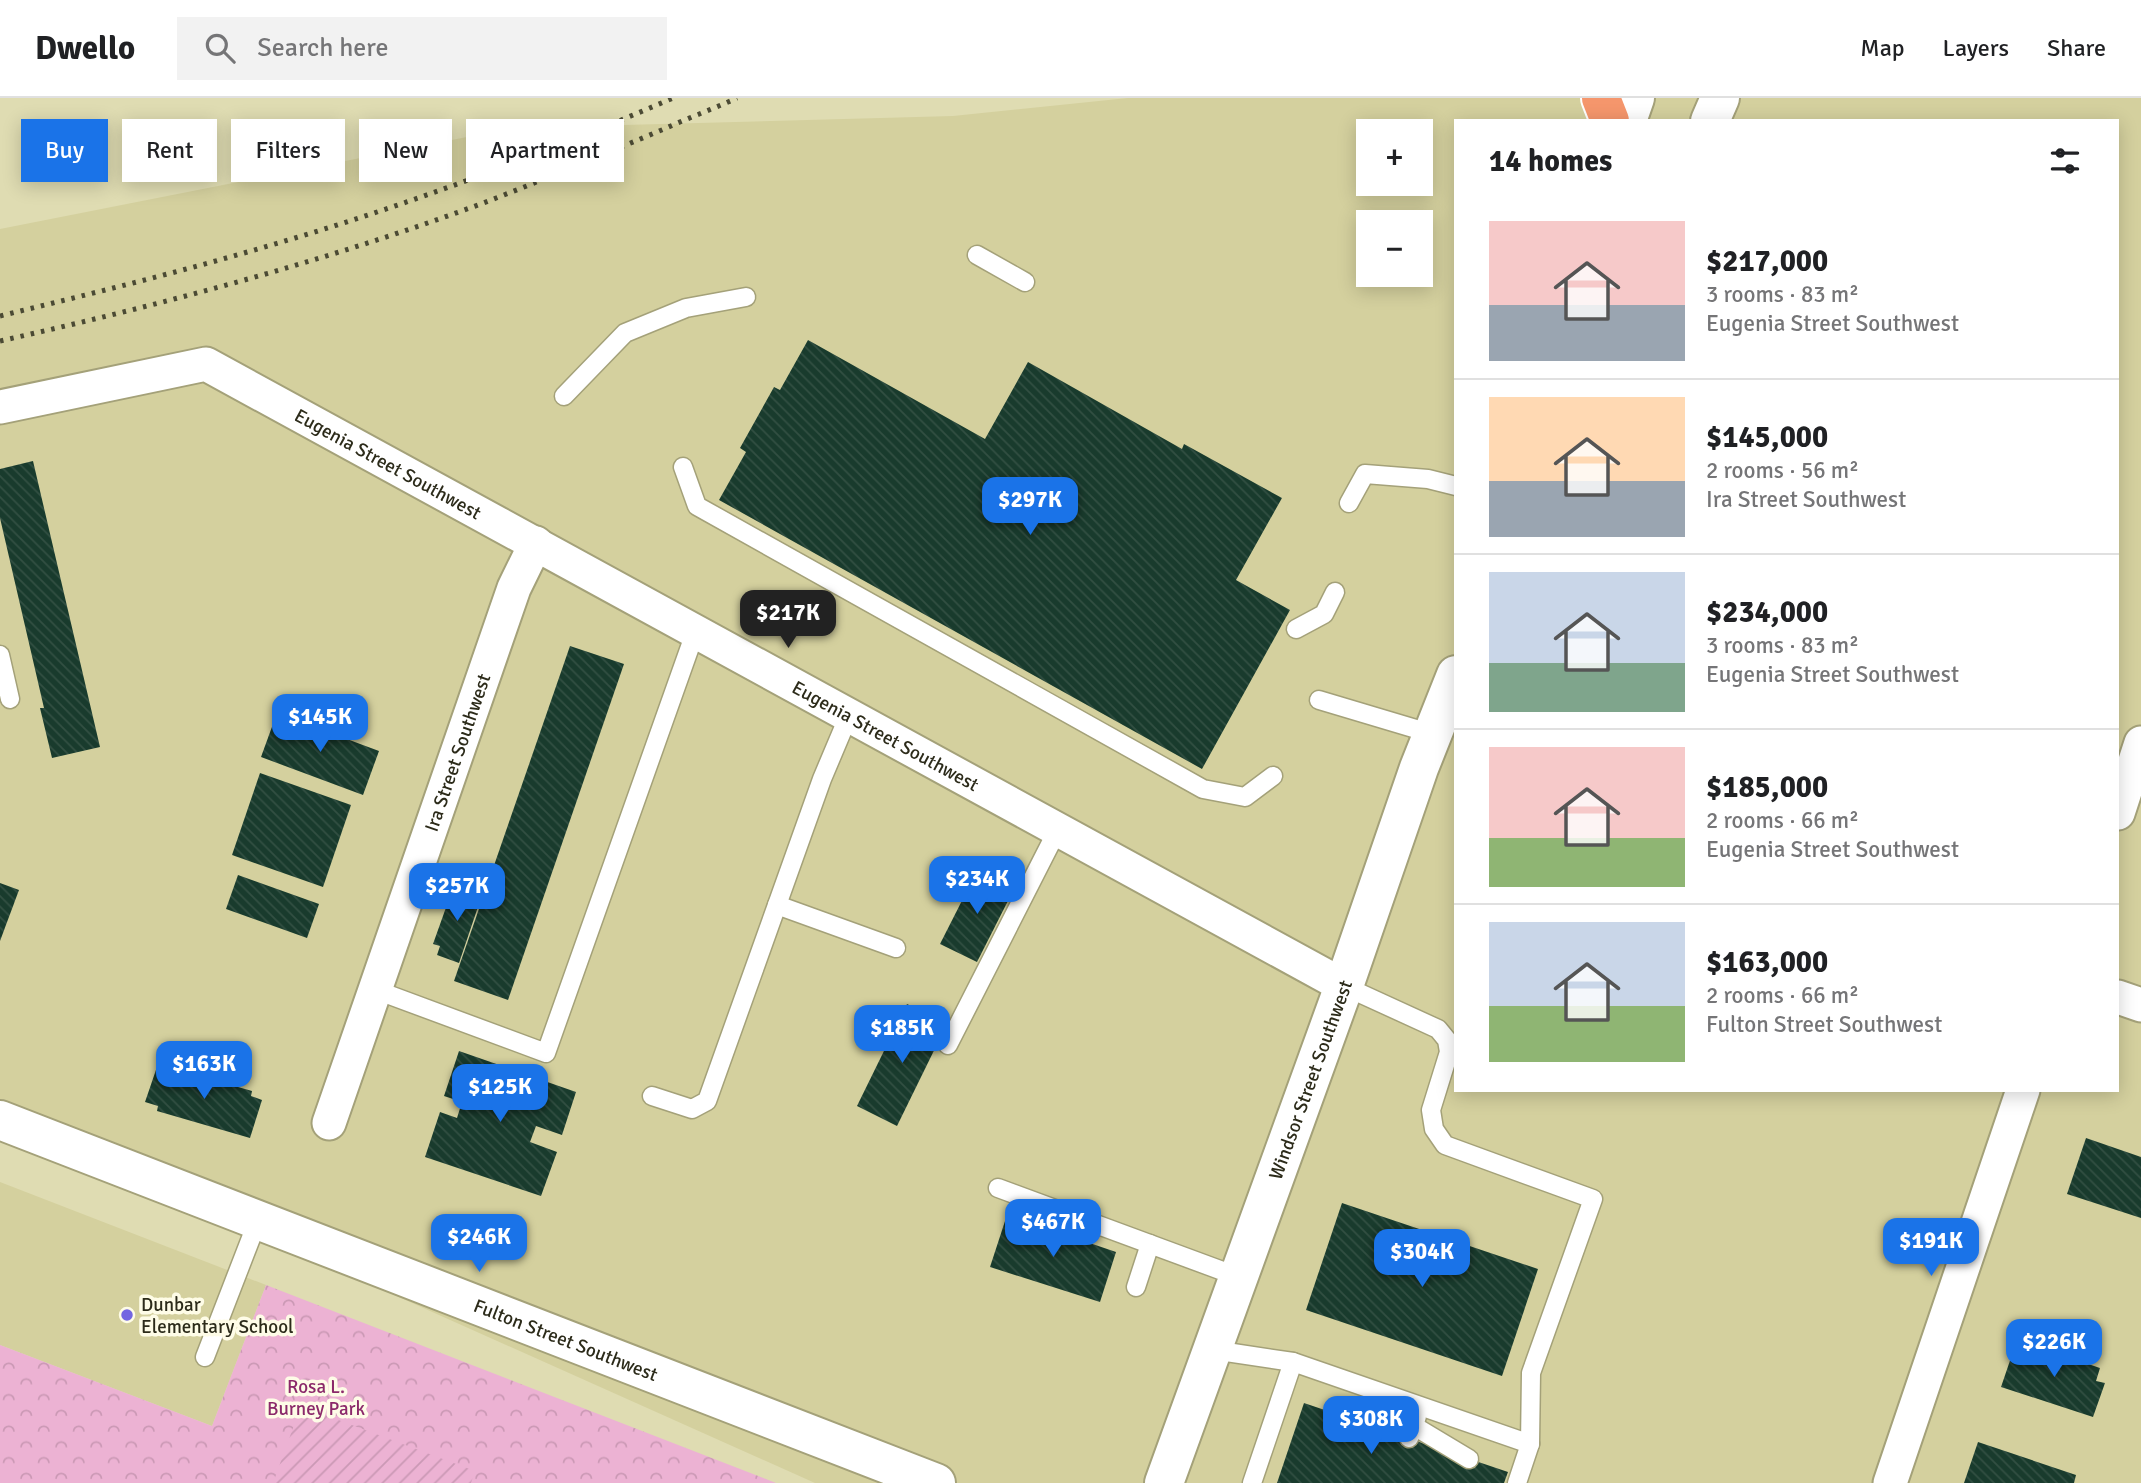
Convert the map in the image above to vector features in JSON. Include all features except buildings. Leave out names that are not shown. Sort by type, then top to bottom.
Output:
[{"type":"highway","points":[[1601,98],[1609,119]]},
{"type":"street","points":[[1628,119],[1635,98]]},
{"type":"street","points":[[1711,119],[1720,98]]},
{"type":"street","name":"Eugenia Street Southwest","points":[[0,407],[206,364],[1344,986]]},
{"type":"street","name":"Ira Street Southwest","points":[[329,1124],[514,588],[536,543]]},
{"type":"street","name":"Windsor Street Southwest","points":[[1164,1483],[1454,680]]},
{"type":"street","points":[[2119,810],[2141,743]]},
{"type":"street","points":[[2119,997],[2141,1005]]},
{"type":"street","points":[[1890,1483],[2023,1092]]},
{"type":"street","name":"Fulton Street Southwest","points":[[0,1120],[936,1483]]},
{"type":"lane","points":[[976,255],[1026,282]]},
{"type":"lane","points":[[564,396],[625,334],[686,308],[746,297]]},
{"type":"lane","points":[[683,467],[697,506],[1203,789],[1245,797],[1273,775]]},
{"type":"lane","points":[[1349,503],[1365,474],[1428,479],[1454,486]]},
{"type":"lane","points":[[1296,629],[1324,614],[1335,592]]},
{"type":"lane","points":[[376,990],[546,1053],[696,630]]},
{"type":"lane","points":[[0,656],[10,699]]},
{"type":"lane","points":[[1320,701],[1433,734]]},
{"type":"lane","points":[[652,1096],[692,1109],[707,1101],[822,779],[849,715]]},
{"type":"lane","points":[[948,1045],[1058,829]]},
{"type":"lane","points":[[777,905],[896,948]]},
{"type":"lane","points":[[1344,986],[1438,1029],[1447,1040],[1449,1052],[1431,1110],[1434,1129],[1445,1145],[1593,1199],[1531,1373],[1530,1444],[1517,1483]]},
{"type":"lane","points":[[998,1188],[1239,1277]]},
{"type":"lane","points":[[205,1357],[258,1220]]},
{"type":"lane","points":[[1136,1287],[1150,1244]]},
{"type":"lane","points":[[1213,1349],[1293,1362],[1530,1444]]},
{"type":"lane","points":[[1252,1483],[1293,1362]]},
{"type":"lane","points":[[1412,1432],[1420,1406]]},
{"type":"lane","points":[[1360,1422],[1412,1432],[1469,1459]]},
{"type":"shaded area","points":[[1128,98],[2141,98],[2141,1483],[815,1483],[278,1243],[0,1138],[0,229],[238,182],[345,182],[345,161],[359,158],[359,182],[452,182],[452,140],[466,137],[466,182],[624,182],[624,125],[953,116]]},
{"type":"shaded area","name":"Dunbar Elementary School","points":[[0,1182],[266,1285],[212,1426],[0,1345]]},
{"type":"green space","name":"Rosa L. Burney Park","points":[[266,1285],[776,1483],[0,1483],[0,1345],[212,1426]]},
{"type":"green space","points":[[301,1406],[475,1471],[471,1483],[273,1483]]},
{"type":"railway","points":[[0,316],[202,265],[371,214],[573,140],[673,98]]},
{"type":"railway","points":[[0,341],[181,297],[301,264],[420,226],[502,196],[737,98]]},
{"type":"place","name":"Dunbar Elementary School","points":[[127,1315]]}]
